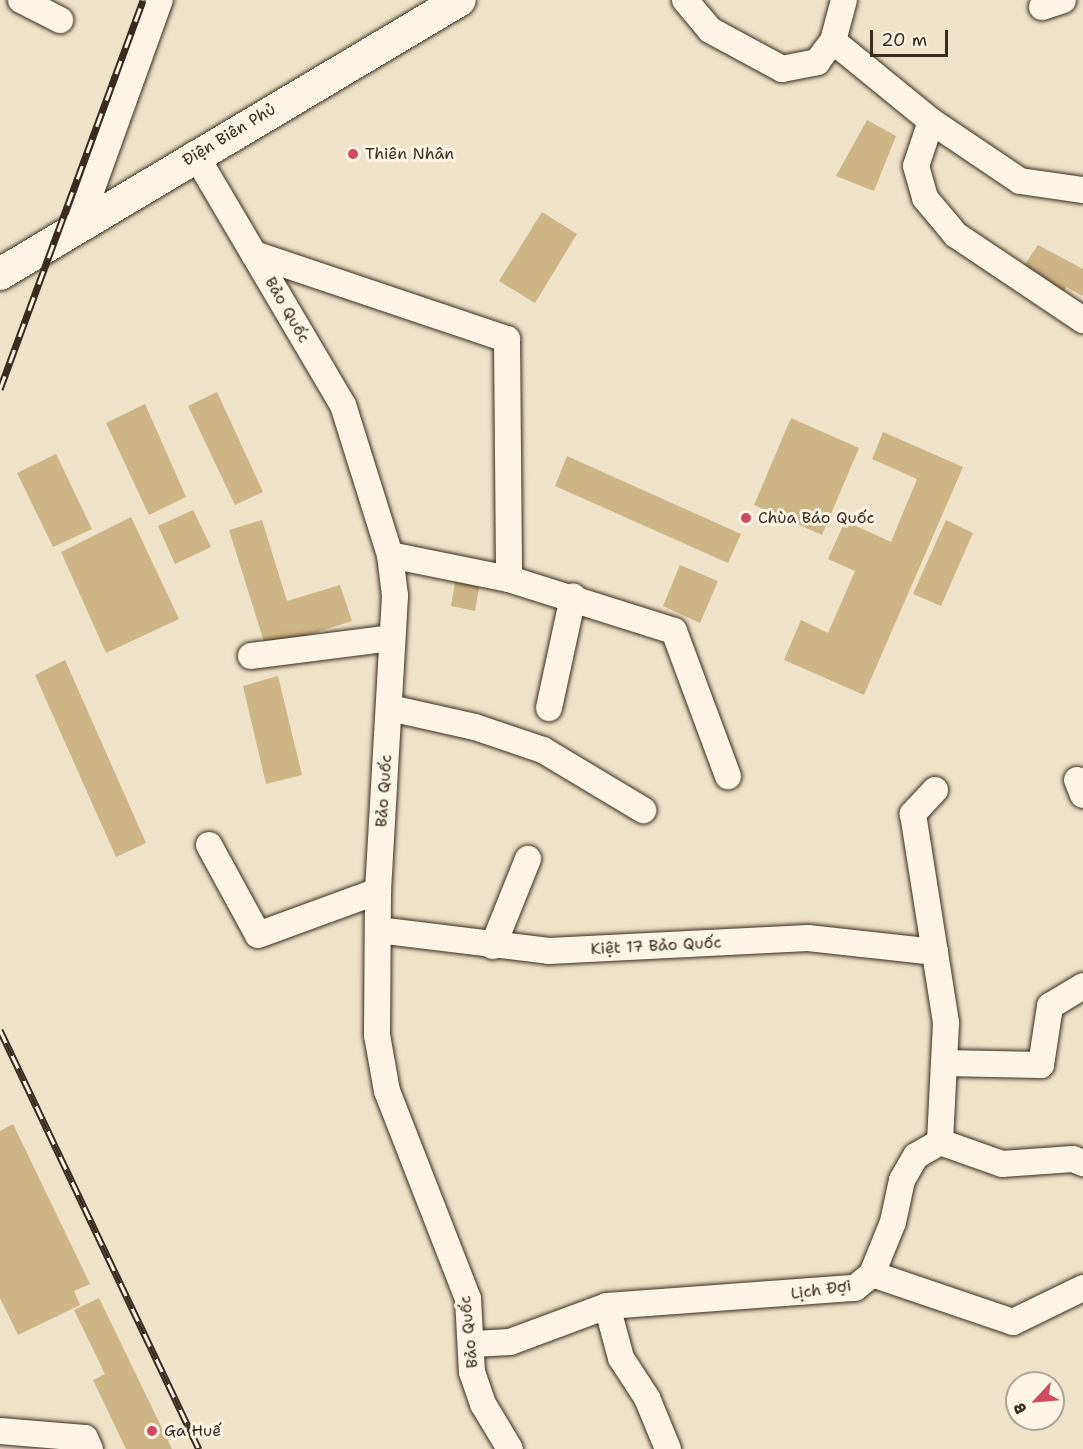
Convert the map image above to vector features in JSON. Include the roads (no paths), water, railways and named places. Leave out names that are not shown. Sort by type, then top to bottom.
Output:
[{"type":"main road","name":"Điện Biên Phủ","points":[[0,274],[77,230],[195,154],[460,0]]},
{"type":"street","points":[[21,0],[60,20]]},
{"type":"street","points":[[77,230],[160,0]]},
{"type":"street","points":[[685,0],[710,30],[782,69],[817,62],[833,41],[844,0]]},
{"type":"street","points":[[833,41],[931,121],[1020,181],[1083,190]]},
{"type":"street","points":[[931,121],[916,166],[925,198],[956,235],[1083,320]]},
{"type":"street","name":"Bảo Quốc","points":[[195,154],[343,405],[390,555],[392,638],[390,708],[378,891],[377,1035],[387,1091],[468,1299],[473,1344],[472,1372],[483,1404],[510,1449]]},
{"type":"street","points":[[254,254],[507,339],[509,579]]},
{"type":"street","points":[[390,555],[509,579],[573,597],[674,631],[728,776]]},
{"type":"street","points":[[549,708],[573,597]]},
{"type":"street","points":[[251,656],[392,638]]},
{"type":"street","points":[[390,708],[475,727],[543,750],[643,810]]},
{"type":"street","points":[[935,790],[913,814],[946,1023],[940,1142],[1002,1164],[1072,1159],[1083,1163]]},
{"type":"street","points":[[209,845],[258,935],[378,891]]},
{"type":"street","points":[[493,946],[528,859]]},
{"type":"street","name":"Kiệt 17 Bảo Quốc","points":[[378,930],[493,946],[549,951],[808,938],[935,952]]},
{"type":"street","points":[[944,1063],[1041,1065],[1050,1006],[1083,986]]},
{"type":"street","name":"Lịch Đợi","points":[[473,1344],[510,1342],[608,1306],[817,1293],[855,1288],[872,1274],[893,1222],[902,1180],[916,1156],[940,1142]]},
{"type":"street","points":[[872,1274],[1013,1322],[1083,1288]]},
{"type":"street","points":[[608,1306],[621,1358],[647,1398],[668,1449]]},
{"type":"street","points":[[0,1431],[85,1438],[90,1449]]},
{"type":"railway","points":[[0,389],[143,0]]},
{"type":"railway","points":[[0,1030],[199,1449]]},
{"type":"place","name":"Thiên Nhân","points":[[353,154]]},
{"type":"place","name":"Chùa Báo Quốc","points":[[746,518]]},
{"type":"place","name":"Ga Huế","points":[[152,1431]]}]
